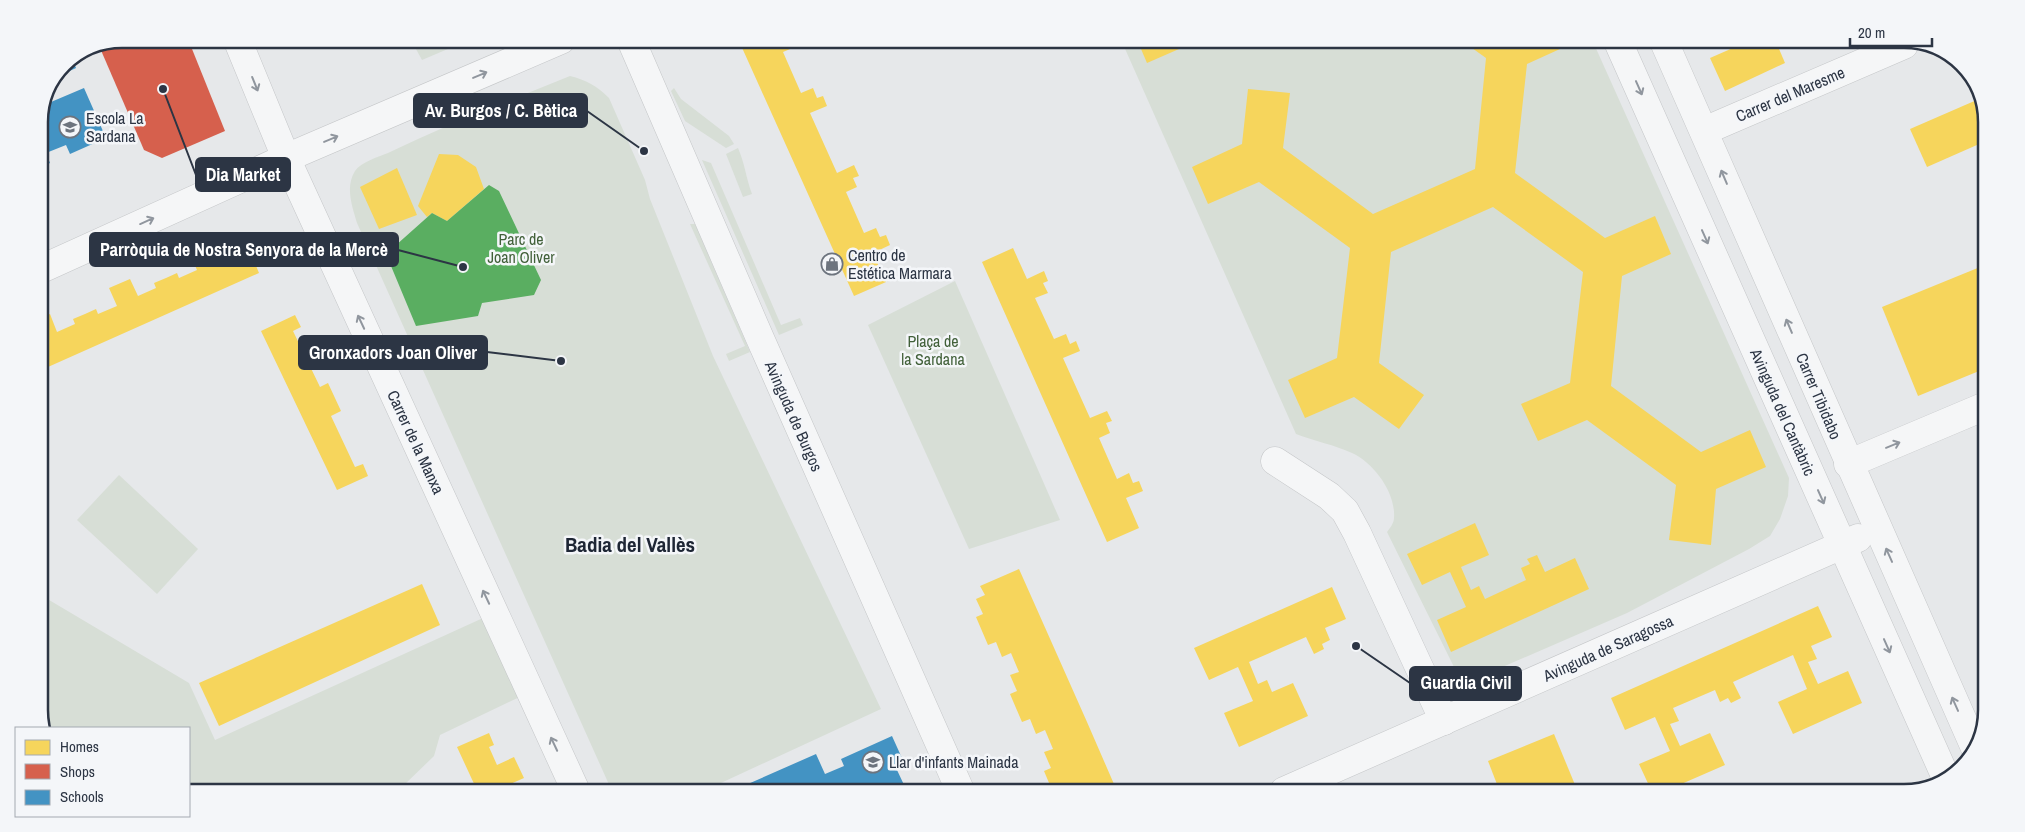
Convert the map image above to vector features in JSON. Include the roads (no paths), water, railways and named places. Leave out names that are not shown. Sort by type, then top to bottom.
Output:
[{"type":"street","name":"Carrer de la Manxa","points":[[241,48],[286,158],[572,784]]},
{"type":"street","points":[[48,266],[286,158],[542,48]]},
{"type":"street","name":"Avinguda de Burgos","points":[[633,48],[957,784]]},
{"type":"street","name":"Avinguda del Cantàbric","points":[[1621,48],[1944,773]]},
{"type":"street","name":"Carrer Tibidabo","points":[[1667,48],[1848,464],[1971,740]]},
{"type":"street","name":"Carrer del Maresme","points":[[1704,130],[1897,48]]},
{"type":"street","points":[[1848,464],[1977,410]]},
{"type":"street","points":[[1275,461],[1329,496],[1344,512],[1357,532],[1444,721]]},
{"type":"street","name":"Avinguda de Saragossa","points":[[1300,784],[1877,529]]},
{"type":"place","name":"Dia Market","points":[[163,89]]},
{"type":"place","name":"Escola La Sardana","points":[[70,127]]},
{"type":"place","name":"Av. Burgos / C. Bètica","points":[[644,151]]},
{"type":"place","name":"Centro de Estética Marmara","points":[[832,264]]},
{"type":"place","name":"Parròquia de Nostra Senyora de la Mercè","points":[[463,267]]},
{"type":"place","name":"Gronxadors Joan Oliver","points":[[561,361]]},
{"type":"place","name":"Guardia Civil","points":[[1356,646]]},
{"type":"place","name":"Llar d'infants Mainada","points":[[873,762]]},
{"type":"district","name":"Badia del Vallès","points":[[630,545]]},
{"type":"park label","name":"Parc de Joan Oliver","points":[[521,248]]},
{"type":"park label","name":"Plaça de la Sardana","points":[[933,350]]}]
